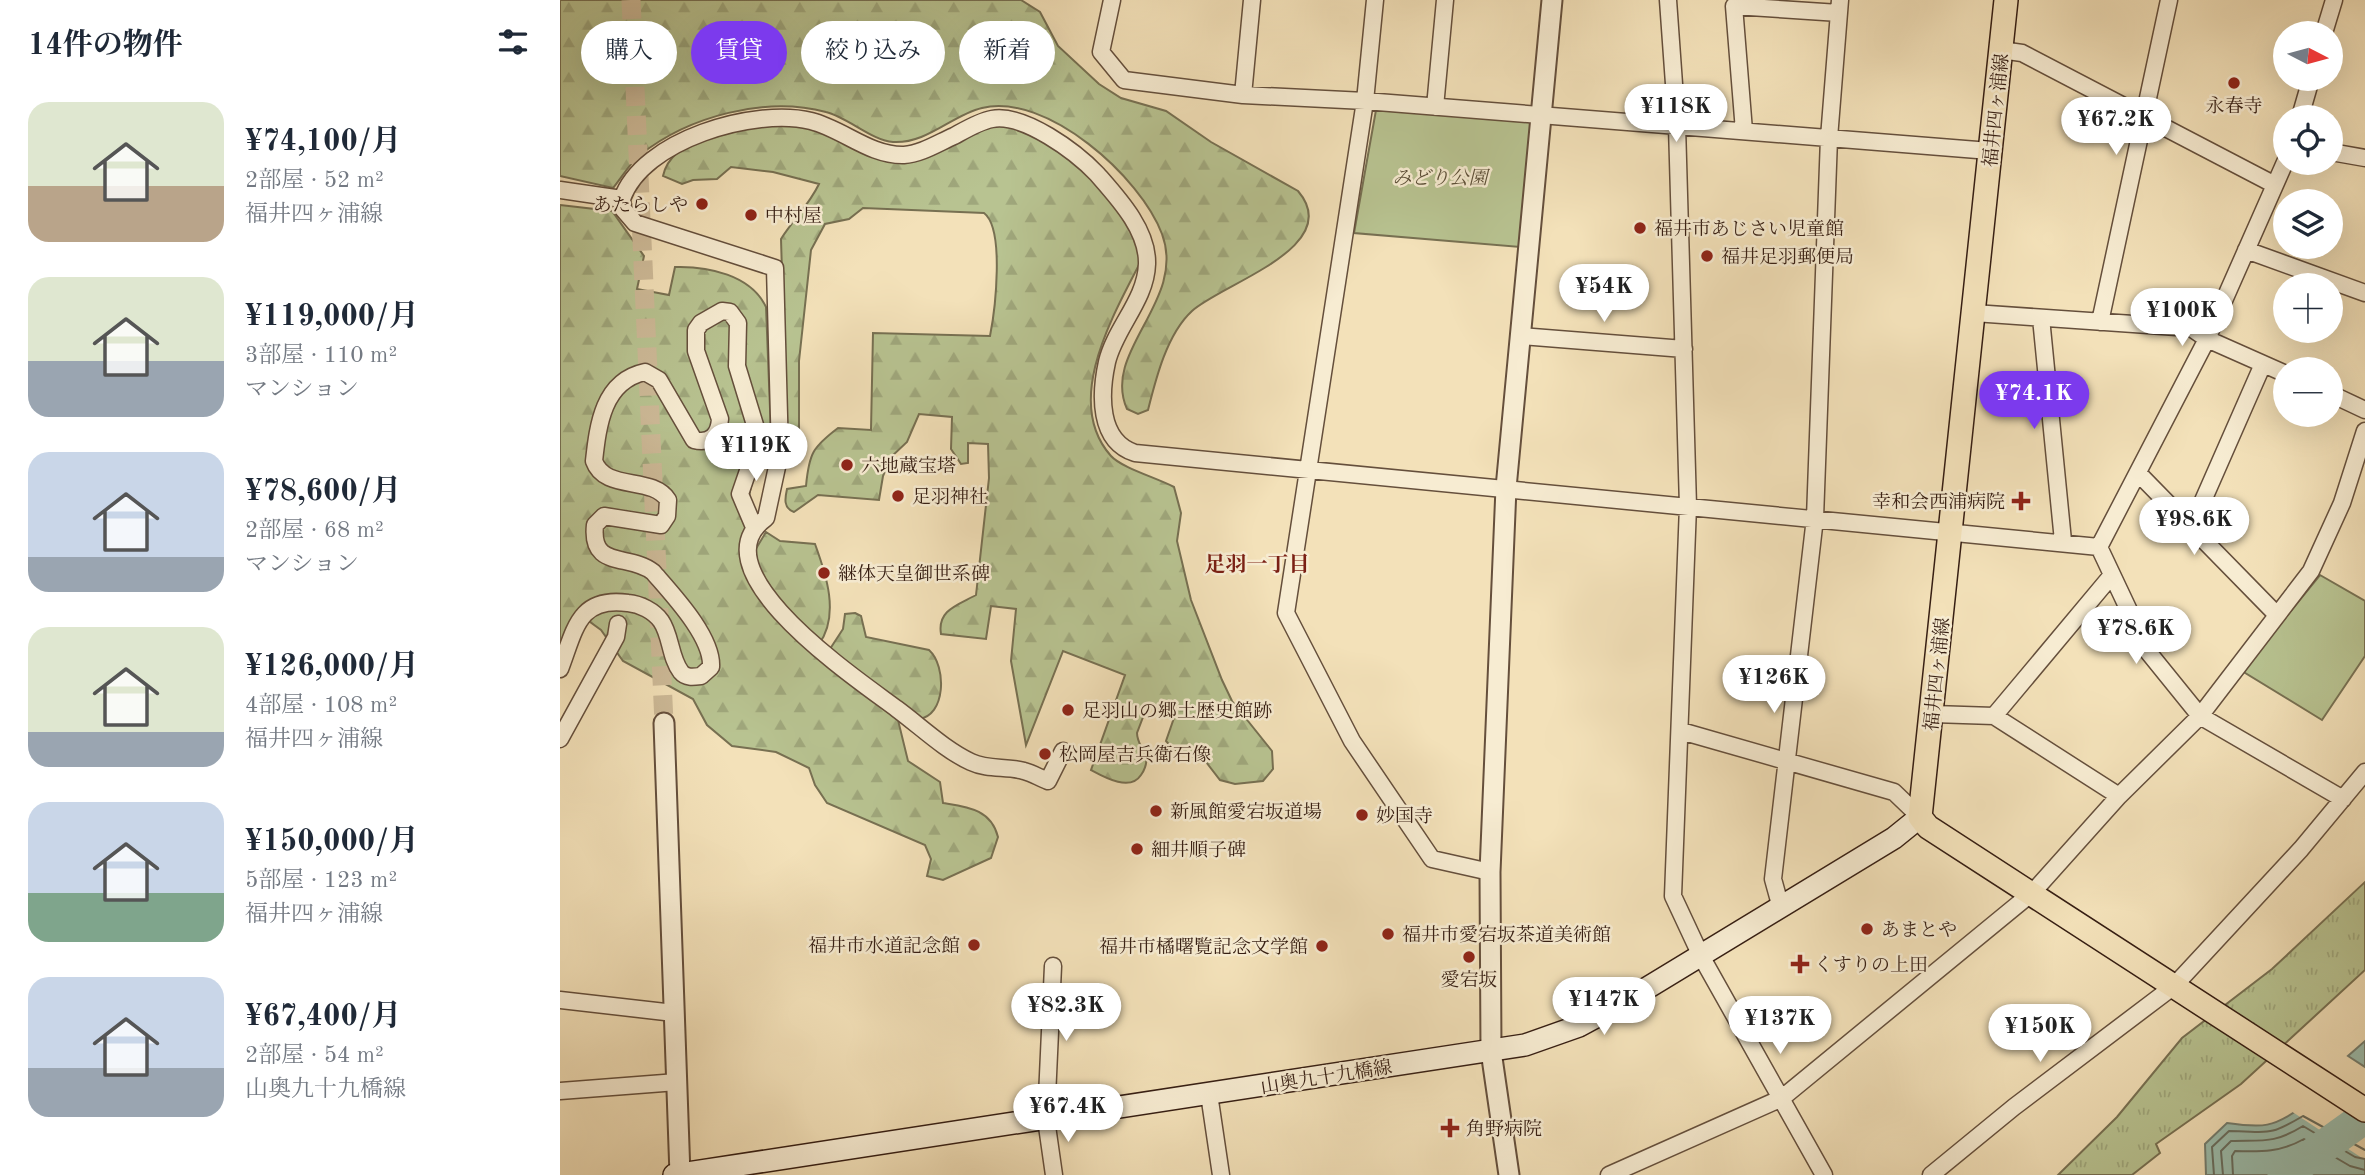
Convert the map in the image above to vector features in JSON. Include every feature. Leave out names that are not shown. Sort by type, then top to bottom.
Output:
[{"type":"main road","name":"福井四ヶ浦線","points":[[1920,817],[1933,715],[2006,0]]},
{"type":"main road","points":[[1920,817],[1928,827],[2033,892],[2365,1110]]},
{"type":"main road","name":"山奥九十九橋線","points":[[674,1175],[1492,1051],[1538,1041],[1579,1026],[1701,956],[1901,834],[1920,817]]},
{"type":"street","points":[[1112,0],[1101,52],[1124,80],[1243,94],[1364,101],[1990,151]]},
{"type":"street","points":[[1243,94],[1252,0]]},
{"type":"street","points":[[1375,0],[1364,101],[1286,612],[1352,741],[1432,859],[1490,872]]},
{"type":"street","points":[[1434,107],[1445,0]]},
{"type":"street","points":[[1509,1175],[1492,1051],[1490,872],[1506,488],[1544,115],[1552,0]]},
{"type":"street","points":[[1668,0],[1677,126],[1688,506],[1674,896],[1701,956],[1823,1175]]},
{"type":"street","points":[[2100,322],[2169,0]]},
{"type":"street","points":[[2328,21],[2334,0]]},
{"type":"street","points":[[1744,131],[1734,6],[1840,7],[1829,138],[1815,518],[1773,878],[1781,908]]},
{"type":"street","points":[[2001,50],[2022,53],[2275,185]]},
{"type":"street","points":[[1063,751],[1048,782],[1024,771],[982,766],[964,758],[821,653],[788,622],[760,584],[747,557],[748,538],[754,527],[766,519],[780,453],[775,268],[771,263],[635,223],[623,209],[622,199],[628,185],[645,166],[678,143],[751,121],[784,117],[825,125],[888,154],[906,155],[991,118],[1010,118],[1070,149],[1097,174],[1139,229],[1145,244],[1147,265],[1142,288],[1108,361],[1102,414],[1112,435],[1125,450],[1147,456],[2063,541],[2099,547]]},
{"type":"street","points":[[2343,154],[2365,158]]},
{"type":"street","points":[[2099,547],[2207,339],[2279,175]]},
{"type":"street","points":[[560,190],[622,199]]},
{"type":"street","points":[[2246,250],[2365,293]]},
{"type":"street","points":[[560,669],[583,614],[595,604],[606,601],[636,604],[656,616],[680,670],[688,677],[701,677],[710,667],[710,653],[703,637],[653,572],[644,566],[610,557],[601,552],[594,542],[595,526],[604,516],[661,525],[667,516],[667,500],[656,489],[604,475],[594,461],[602,412],[620,384],[633,375],[651,373],[659,380],[694,440],[701,442],[713,438],[719,431],[720,419],[695,340],[701,323],[722,311],[730,312],[738,323],[737,366],[753,413],[752,459],[740,494],[754,527]]},
{"type":"street","points":[[1974,313],[2191,328],[2207,339],[2273,368]]},
{"type":"street","points":[[2041,318],[2063,541]]},
{"type":"street","points":[[1521,336],[1684,349]]},
{"type":"street","points":[[2191,528],[2263,364]]},
{"type":"street","points":[[2343,400],[2365,410]]},
{"type":"street","points":[[1609,1175],[1782,1098],[2033,892],[2119,796],[2200,716],[2311,570],[2342,503],[2365,431]]},
{"type":"street","points":[[2138,473],[2277,615]]},
{"type":"street","points":[[2099,547],[2149,653],[2200,716],[2343,799]]},
{"type":"street","points":[[1994,716],[2112,575]]},
{"type":"street","points":[[560,739],[616,637],[618,624]]},
{"type":"street","points":[[1933,715],[1994,716],[2119,796]]},
{"type":"street","points":[[664,723],[680,1175]]},
{"type":"street","points":[[1681,731],[1787,759],[1894,792],[1920,817]]},
{"type":"street","points":[[1931,1175],[2014,1107],[2180,990],[2365,772]]},
{"type":"street","points":[[1053,966],[1046,1119],[1054,1175]]},
{"type":"street","points":[[560,1000],[674,1013]]},
{"type":"street","points":[[560,1091],[677,1082]]},
{"type":"street","points":[[1209,1094],[1221,1175]]},
{"type":"green space","points":[[560,0],[1021,0],[1040,12],[1045,21],[959,21],[959,84],[1055,84],[1055,40],[1099,84],[1121,98],[1166,111],[1211,142],[1298,191],[1308,211],[1306,230],[1293,246],[1274,262],[1207,300],[1183,321],[1169,344],[1148,410],[1138,414],[1127,409],[1122,388],[1125,367],[1133,346],[1155,304],[1163,281],[1167,258],[1162,234],[1134,188],[1113,165],[1062,126],[1034,113],[1007,106],[982,108],[917,139],[893,142],[877,138],[826,112],[778,106],[753,108],[704,120],[660,141],[629,166],[613,188],[560,176]]},
{"type":"green space","name":"みどり公園","points":[[1376,110],[1535,120],[1520,247],[1354,233]]},
{"type":"green space","points":[[787,123],[820,130],[864,153],[896,162],[930,156],[992,126],[1011,126],[1031,133],[1074,162],[1111,200],[1125,219],[1136,238],[1141,261],[1107,331],[1092,384],[1091,410],[1097,434],[1111,456],[1131,469],[1174,487],[1181,513],[1177,541],[1191,600],[1232,701],[1272,751],[1273,769],[1263,781],[1235,784],[1220,780],[1206,762],[1173,749],[1166,741],[1175,715],[1148,704],[1137,733],[1146,761],[1141,775],[1136,780],[1124,783],[1091,770],[1125,675],[1063,651],[1026,745],[1011,661],[1016,609],[991,606],[986,639],[941,634],[942,619],[950,609],[976,595],[989,478],[988,444],[968,443],[968,463],[961,464],[951,449],[952,417],[919,414],[907,442],[891,457],[883,476],[879,500],[818,495],[794,512],[788,508],[785,499],[787,489],[806,486],[811,458],[823,440],[838,428],[871,430],[873,333],[990,336],[997,271],[994,235],[984,213],[863,208],[849,219],[825,224],[811,250],[799,361],[799,432],[793,442],[787,441],[781,239],[819,184],[773,172],[731,167],[717,179],[693,180],[682,184],[663,176],[669,161],[696,141],[734,130]]},
{"type":"green space","points":[[560,205],[612,211],[644,256],[637,289],[669,295],[675,267],[688,267],[727,275],[750,287],[759,296],[766,307],[771,434],[768,457],[755,474],[751,486],[743,546],[817,656],[898,720],[908,761],[940,782],[943,803],[977,811],[990,820],[998,837],[991,858],[943,880],[927,876],[931,859],[925,845],[827,803],[815,785],[809,768],[776,752],[732,746],[707,725],[693,699],[623,661],[601,630],[590,622],[576,620],[560,654]]},
{"type":"green space","points":[[766,532],[780,541],[815,544],[827,581],[830,608],[829,620],[819,644],[764,581],[754,552]]},
{"type":"green space","points":[[2320,575],[2365,601],[2365,656],[2322,720],[2242,671]]},
{"type":"green space","points":[[855,613],[861,616],[866,637],[929,650],[935,657],[941,678],[941,690],[939,701],[927,716],[918,719],[828,652],[843,629],[845,614]]},
{"type":"green space","points":[[2365,882],[2365,970],[2241,1084],[2156,1144],[2160,1153],[2132,1175],[2058,1175],[2117,1117],[2182,1038],[2272,969]]},
{"type":"water","points":[[2365,1041],[2365,1067],[2348,1056]]},
{"type":"water","points":[[2303,1106],[2365,1145],[2365,1175],[2206,1175],[2205,1144],[2227,1123],[2267,1125],[2284,1119]]},
{"type":"pier","points":[[2301,1103],[2365,1141],[2365,1160],[2291,1111]]},
{"type":"waterway","points":[[2284,1175],[2365,1117]]},
{"type":"tunnel","points":[[631,0],[664,723]]},
{"type":"place","name":"永春寺","points":[[2234,83]]},
{"type":"place","name":"あたらしや","points":[[702,204]]},
{"type":"place","name":"中村屋","points":[[751,215]]},
{"type":"place","name":"福井市あじさい児童館","points":[[1640,228]]},
{"type":"place","name":"福井足羽郵便局","points":[[1707,256]]},
{"type":"place","name":"六地蔵宝塔","points":[[847,465]]},
{"type":"place","name":"足羽神社","points":[[898,496]]},
{"type":"place","name":"幸和会西浦病院","points":[[2021,501]]},
{"type":"place","name":"継体天皇御世系碑","points":[[824,573]]},
{"type":"place","name":"足羽山の郷土歴史館跡","points":[[1068,710]]},
{"type":"place","name":"松岡屋吉兵衛石像","points":[[1045,754]]},
{"type":"place","name":"新風館愛宕坂道場","points":[[1156,811]]},
{"type":"place","name":"妙国寺","points":[[1362,815]]},
{"type":"place","name":"細井順子碑","points":[[1137,849]]},
{"type":"place","name":"あまとや","points":[[1867,929]]},
{"type":"place","name":"福井市愛宕坂茶道美術館","points":[[1388,934]]},
{"type":"place","name":"福井市水道記念館","points":[[974,945]]},
{"type":"place","name":"福井市橘曙覧記念文学館","points":[[1322,946]]},
{"type":"place","name":"愛宕坂","points":[[1469,957]]},
{"type":"place","name":"くすりの上田","points":[[1800,964]]},
{"type":"place","name":"角野病院","points":[[1450,1128]]},
{"type":"district","name":"足羽一丁目","points":[[1257,564]]}]
